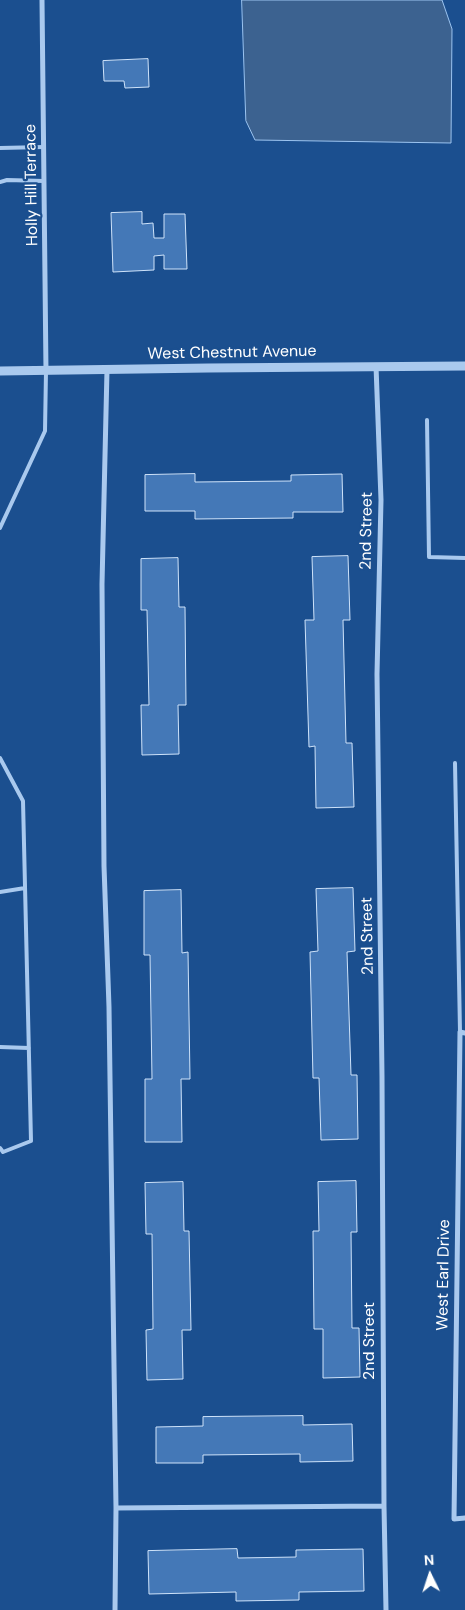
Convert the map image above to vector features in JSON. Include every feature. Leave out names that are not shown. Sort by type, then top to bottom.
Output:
[{"type":"street","name":"Holly Hill Terrace","points":[[42,0],[46,371]]},
{"type":"street","name":"2nd Street","points":[[376,366],[381,500],[377,674],[386,1610]]},
{"type":"street","name":"West Chestnut Avenue","points":[[0,371],[465,366]]},
{"type":"street","points":[[107,370],[102,584],[104,856],[109,1007],[116,1508],[115,1610]]},
{"type":"street","name":"West Earl Drive","points":[[462,1033],[454,1518],[465,1518]]},
{"type":"street","points":[[116,1508],[384,1506]]},
{"type":"lane","points":[[0,148],[44,147]]},
{"type":"lane","points":[[0,182],[7,180],[44,181]]},
{"type":"lane","points":[[0,528],[45,431],[46,371]]},
{"type":"lane","points":[[427,420],[429,557],[465,558]]},
{"type":"lane","points":[[0,758],[23,802],[31,1141],[3,1152],[0,1148]]},
{"type":"lane","points":[[456,763],[462,1033]]},
{"type":"lane","points":[[0,892],[25,888]]},
{"type":"lane","points":[[0,1047],[29,1048]]},
{"type":"water","points":[[242,0],[442,0],[452,29],[451,143],[255,140],[246,121]]},
{"type":"building","points":[[148,59],[149,87],[125,88],[124,81],[104,81],[103,61]]},
{"type":"building","points":[[142,212],[142,224],[153,223],[154,238],[164,238],[164,214],[185,214],[187,269],[164,269],[164,255],[154,256],[154,270],[113,272],[111,213]]},
{"type":"building","points":[[195,474],[195,482],[291,481],[291,475],[342,474],[343,512],[293,512],[293,518],[195,519],[195,511],[145,511],[145,475]]},
{"type":"building","points":[[348,556],[350,620],[343,620],[346,743],[352,743],[354,807],[316,808],[315,746],[309,747],[305,620],[314,620],[312,557]]},
{"type":"building","points":[[178,558],[179,607],[185,607],[186,705],[178,705],[179,754],[142,755],[141,705],[149,705],[147,610],[141,610],[141,559]]},
{"type":"building","points":[[353,888],[355,951],[347,952],[351,1075],[357,1075],[358,1139],[321,1140],[319,1078],[313,1078],[310,952],[318,951],[316,889]]},
{"type":"building","points":[[181,890],[182,953],[188,952],[190,1079],[181,1079],[182,1142],[145,1142],[145,1079],[152,1079],[150,955],[144,955],[144,891]]},
{"type":"building","points":[[356,1181],[357,1232],[351,1232],[352,1328],[359,1328],[360,1377],[323,1378],[323,1329],[314,1329],[313,1231],[319,1231],[318,1182]]},
{"type":"building","points":[[183,1182],[184,1231],[189,1231],[191,1330],[182,1330],[183,1379],[147,1380],[146,1330],[153,1329],[152,1234],[146,1234],[145,1183]]},
{"type":"building","points":[[303,1416],[303,1425],[352,1424],[353,1461],[300,1462],[300,1454],[203,1455],[203,1463],[156,1463],[156,1427],[203,1426],[203,1417]]},
{"type":"building","points":[[237,1549],[238,1558],[296,1557],[296,1550],[363,1549],[364,1591],[299,1592],[299,1600],[236,1601],[236,1592],[149,1594],[148,1551]]}]
